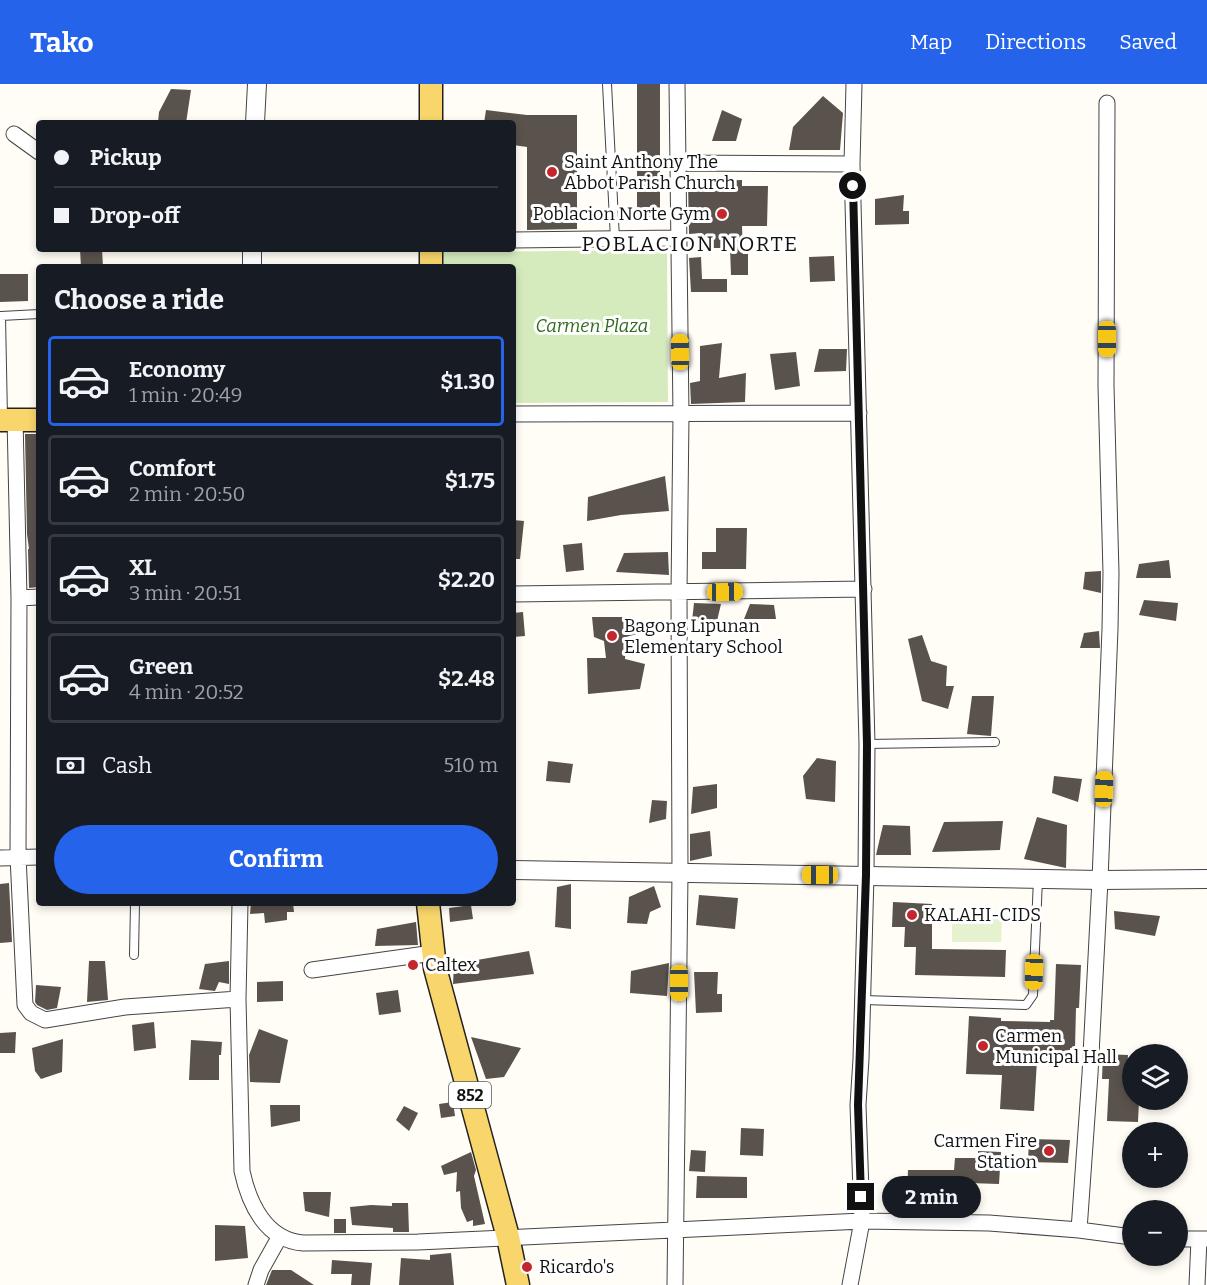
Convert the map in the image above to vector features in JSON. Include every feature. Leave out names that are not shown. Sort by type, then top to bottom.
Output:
[{"type":"main road","points":[[431,84],[431,120]]},
{"type":"main road","points":[[6,419],[36,420]]},
{"type":"main road","name":"852","points":[[428,906],[438,981],[508,1237],[518,1285]]},
{"type":"street","points":[[255,120],[257,84]]},
{"type":"street","points":[[675,1285],[680,874],[681,415],[676,84]]},
{"type":"street","points":[[850,1285],[862,1221],[858,1105],[863,1000],[867,744],[852,164],[854,84]]},
{"type":"street","points":[[1079,1230],[1100,880],[1111,573],[1106,386],[1107,103]]},
{"type":"street","points":[[14,134],[36,150]]},
{"type":"street","points":[[678,163],[852,164]]},
{"type":"street","points":[[516,240],[678,238]]},
{"type":"street","points":[[516,414],[859,413]]},
{"type":"street","points":[[6,419],[19,598],[18,856],[25,1005],[31,1013],[45,1020],[125,1007],[238,999]]},
{"type":"street","points":[[516,594],[864,589]]},
{"type":"street","points":[[19,598],[36,597]]},
{"type":"street","points":[[0,858],[36,857]]},
{"type":"street","points":[[516,870],[1100,880],[1207,879]]},
{"type":"street","points":[[240,906],[238,999],[242,1172],[247,1193],[258,1214],[280,1236],[303,1243],[418,1242],[862,1221],[989,1223],[1122,1236]]},
{"type":"street","points":[[312,970],[433,953]]},
{"type":"street","points":[[256,1285],[261,1270],[280,1236]]},
{"type":"street","points":[[1197,1285],[1203,1239]]},
{"type":"lane","points":[[607,84],[615,239]]},
{"type":"lane","points":[[6,419],[1,316],[36,314]]},
{"type":"lane","points":[[867,744],[994,742]]},
{"type":"lane","points":[[863,1000],[1026,1005],[1033,995],[1038,879]]},
{"type":"lane","points":[[134,955],[135,906]]},
{"type":"green space","name":"Carmen Plaza","points":[[667,250],[668,402],[516,403],[516,264],[439,264],[439,252]]},
{"type":"green space","points":[[952,917],[1002,917],[1001,942],[952,942]]},
{"type":"building","points":[[637,84],[660,84],[660,217],[637,217]]},
{"type":"building","points":[[171,89],[191,90],[186,120],[158,120],[159,112]]},
{"type":"building","points":[[823,96],[843,113],[840,150],[789,150],[793,127]]},
{"type":"building","name":"Saint Anthony The Abbot Parish Church","points":[[486,110],[527,115],[577,115],[577,229],[527,230],[527,147],[516,145],[516,120],[484,120]]},
{"type":"building","points":[[722,110],[742,119],[736,141],[712,141]]},
{"type":"building","points":[[742,180],[742,186],[768,186],[767,226],[742,226],[743,254],[748,254],[748,275],[731,275],[730,248],[702,248],[702,233],[689,234],[688,182]]},
{"type":"building","points":[[904,195],[903,211],[909,211],[909,224],[875,225],[875,199]]},
{"type":"building","points":[[80,252],[102,252],[103,264],[81,264]]},
{"type":"building","points":[[834,256],[835,281],[810,282],[809,257]]},
{"type":"building","points":[[701,257],[702,279],[727,279],[727,292],[691,292],[689,258]]},
{"type":"building","points":[[0,274],[28,274],[28,301],[0,302]]},
{"type":"building","points":[[722,343],[719,378],[746,373],[745,402],[691,404],[690,383],[700,381],[700,346]]},
{"type":"building","points":[[819,349],[847,349],[846,371],[814,372]]},
{"type":"building","points":[[796,352],[800,386],[775,390],[770,354]]},
{"type":"building","points":[[25,434],[36,434],[36,587],[29,588]]},
{"type":"building","points":[[665,476],[669,511],[621,515],[587,521],[588,497]]},
{"type":"building","points":[[516,520],[524,521],[520,559],[516,559]]},
{"type":"building","points":[[716,528],[747,528],[746,569],[702,569],[702,552],[716,552]]},
{"type":"building","points":[[582,543],[584,570],[566,572],[563,545]]},
{"type":"building","points":[[668,552],[669,575],[616,572],[624,553]]},
{"type":"building","points":[[1169,560],[1171,578],[1136,578],[1139,564]]},
{"type":"building","points":[[1101,571],[1101,593],[1083,589],[1085,572]]},
{"type":"building","points":[[1144,600],[1178,603],[1176,621],[1139,615]]},
{"type":"building","points":[[694,603],[721,604],[717,621],[692,621]]},
{"type":"building","points":[[750,604],[774,605],[776,619],[744,619]]},
{"type":"building","points":[[523,612],[525,636],[516,637],[516,613]]},
{"type":"building","points":[[592,617],[625,617],[624,627],[653,624],[654,629],[626,637],[625,659],[645,664],[640,689],[588,694],[587,658],[606,658],[604,641],[594,637]]},
{"type":"building","points":[[1099,631],[1100,648],[1080,648],[1084,633]]},
{"type":"building","points":[[922,635],[931,661],[947,666],[946,686],[954,686],[948,709],[922,701],[908,639]]},
{"type":"building","points":[[972,696],[994,696],[991,736],[967,734]]},
{"type":"building","points":[[817,758],[836,761],[835,802],[806,799],[803,776]]},
{"type":"building","points":[[548,761],[573,764],[570,783],[546,781]]},
{"type":"building","points":[[1054,776],[1082,779],[1078,802],[1052,793]]},
{"type":"building","points":[[717,784],[717,808],[691,814],[693,787]]},
{"type":"building","points":[[652,800],[667,801],[666,819],[649,823]]},
{"type":"building","points":[[1037,817],[1067,825],[1066,868],[1024,859]]},
{"type":"building","points":[[1003,821],[1000,850],[932,852],[944,822]]},
{"type":"building","points":[[883,825],[910,826],[911,855],[876,855]]},
{"type":"building","points":[[710,831],[712,856],[690,861],[690,834]]},
{"type":"building","points":[[9,883],[12,942],[0,943],[0,884]]},
{"type":"building","points":[[571,884],[571,929],[555,927],[557,887]]},
{"type":"building","points":[[654,886],[661,907],[650,912],[647,924],[627,923],[629,897]]},
{"type":"building","points":[[699,895],[738,898],[735,929],[696,925]]},
{"type":"building","points":[[893,902],[932,904],[932,949],[1006,950],[1005,977],[915,975],[916,947],[904,947],[905,927],[892,927]]},
{"type":"building","points":[[251,906],[293,906],[294,912],[287,912],[287,920],[265,923],[264,913],[250,914]]},
{"type":"building","points":[[471,906],[473,919],[450,922],[449,908]]},
{"type":"building","points":[[1114,911],[1160,916],[1155,936],[1115,929]]},
{"type":"building","points":[[416,922],[418,945],[375,946],[377,929]]},
{"type":"building","points":[[529,951],[534,974],[453,984],[454,964]]},
{"type":"building","points":[[89,961],[105,961],[108,1000],[87,1002]]},
{"type":"building","points":[[229,961],[229,984],[219,982],[215,991],[199,989],[205,964]]},
{"type":"building","points":[[669,963],[667,996],[630,993],[631,971]]},
{"type":"building","points":[[1056,964],[1081,965],[1079,1008],[1076,1008],[1075,1048],[1070,1048],[1070,1060],[1037,1060],[1034,1111],[1000,1109],[1002,1075],[966,1074],[969,1016],[1001,1018],[1001,1021],[1050,1022],[1054,1020]]},
{"type":"building","points":[[694,972],[718,972],[717,994],[722,994],[722,1012],[696,1013]]},
{"type":"building","points":[[283,981],[283,1001],[257,1002],[257,982]]},
{"type":"building","points":[[36,985],[61,987],[57,1008],[47,1010],[37,1005],[35,1002]]},
{"type":"building","points":[[398,990],[401,1012],[379,1015],[376,993]]},
{"type":"building","points":[[154,1022],[156,1048],[134,1051],[132,1025]]},
{"type":"building","points":[[259,1029],[288,1040],[280,1083],[250,1082],[249,1055]]},
{"type":"building","points":[[16,1032],[15,1053],[0,1053],[0,1033]]},
{"type":"building","points":[[471,1037],[521,1048],[504,1077],[486,1079]]},
{"type":"building","points":[[63,1039],[62,1072],[41,1079],[35,1071],[32,1048]]},
{"type":"building","points":[[191,1040],[222,1042],[221,1055],[219,1055],[219,1080],[189,1080]]},
{"type":"building","points":[[1103,1054],[1122,1055],[1122,1110],[1139,1110],[1138,1122],[1107,1121],[1109,1079],[1102,1079]]},
{"type":"building","points":[[453,1102],[455,1116],[441,1118],[439,1104]]},
{"type":"building","points":[[270,1105],[300,1105],[300,1121],[271,1127]]},
{"type":"building","points":[[404,1106],[418,1113],[409,1131],[396,1120]]},
{"type":"building","points":[[741,1128],[764,1129],[763,1156],[740,1155]]},
{"type":"building","name":"Carmen Fire Station","points":[[1029,1139],[1070,1140],[1068,1163],[1028,1162]]},
{"type":"building","points":[[691,1150],[706,1151],[705,1172],[689,1171]]},
{"type":"building","points":[[978,1151],[1001,1152],[999,1184],[969,1183],[969,1199],[907,1196],[908,1170],[954,1170],[955,1158],[978,1158]]},
{"type":"building","points":[[471,1152],[485,1224],[473,1226],[473,1220],[467,1222],[461,1208],[460,1191],[456,1192],[457,1172],[444,1175],[441,1166]]},
{"type":"building","points":[[697,1176],[747,1177],[747,1198],[696,1198]]},
{"type":"building","points":[[303,1192],[331,1192],[329,1217],[305,1211]]},
{"type":"building","points":[[392,1203],[408,1203],[409,1232],[393,1232],[393,1228],[352,1225],[350,1207],[392,1206]]},
{"type":"building","points":[[334,1219],[346,1219],[346,1233],[334,1233]]},
{"type":"building","points":[[215,1225],[245,1226],[248,1258],[215,1261]]},
{"type":"building","points":[[451,1253],[454,1285],[399,1285],[401,1258],[430,1260],[430,1255]]},
{"type":"building","points":[[332,1260],[372,1263],[370,1285],[351,1285],[352,1274],[331,1274]]},
{"type":"building","points":[[272,1270],[291,1270],[314,1285],[266,1285]]},
{"type":"place","name":"Saint Anthony The Abbot Parish Church","points":[[552,172]]},
{"type":"place","name":"Poblacion Norte Gym","points":[[722,214]]},
{"type":"place","name":"Bagong Lipunan Elementary School","points":[[612,636]]},
{"type":"place","name":"KALAHI-CIDS","points":[[912,915]]},
{"type":"place","name":"Caltex","points":[[413,965]]},
{"type":"place","name":"Carmen Municipal Hall","points":[[983,1046]]},
{"type":"place","name":"Carmen Fire Station","points":[[1049,1151]]},
{"type":"place","name":"Ricardo's","points":[[527,1267]]},
{"type":"district","name":"POBLACION NORTE","points":[[690,244]]},
{"type":"route","points":[[853,186],[867,744],[866,875],[858,1105],[861,1197]]}]
